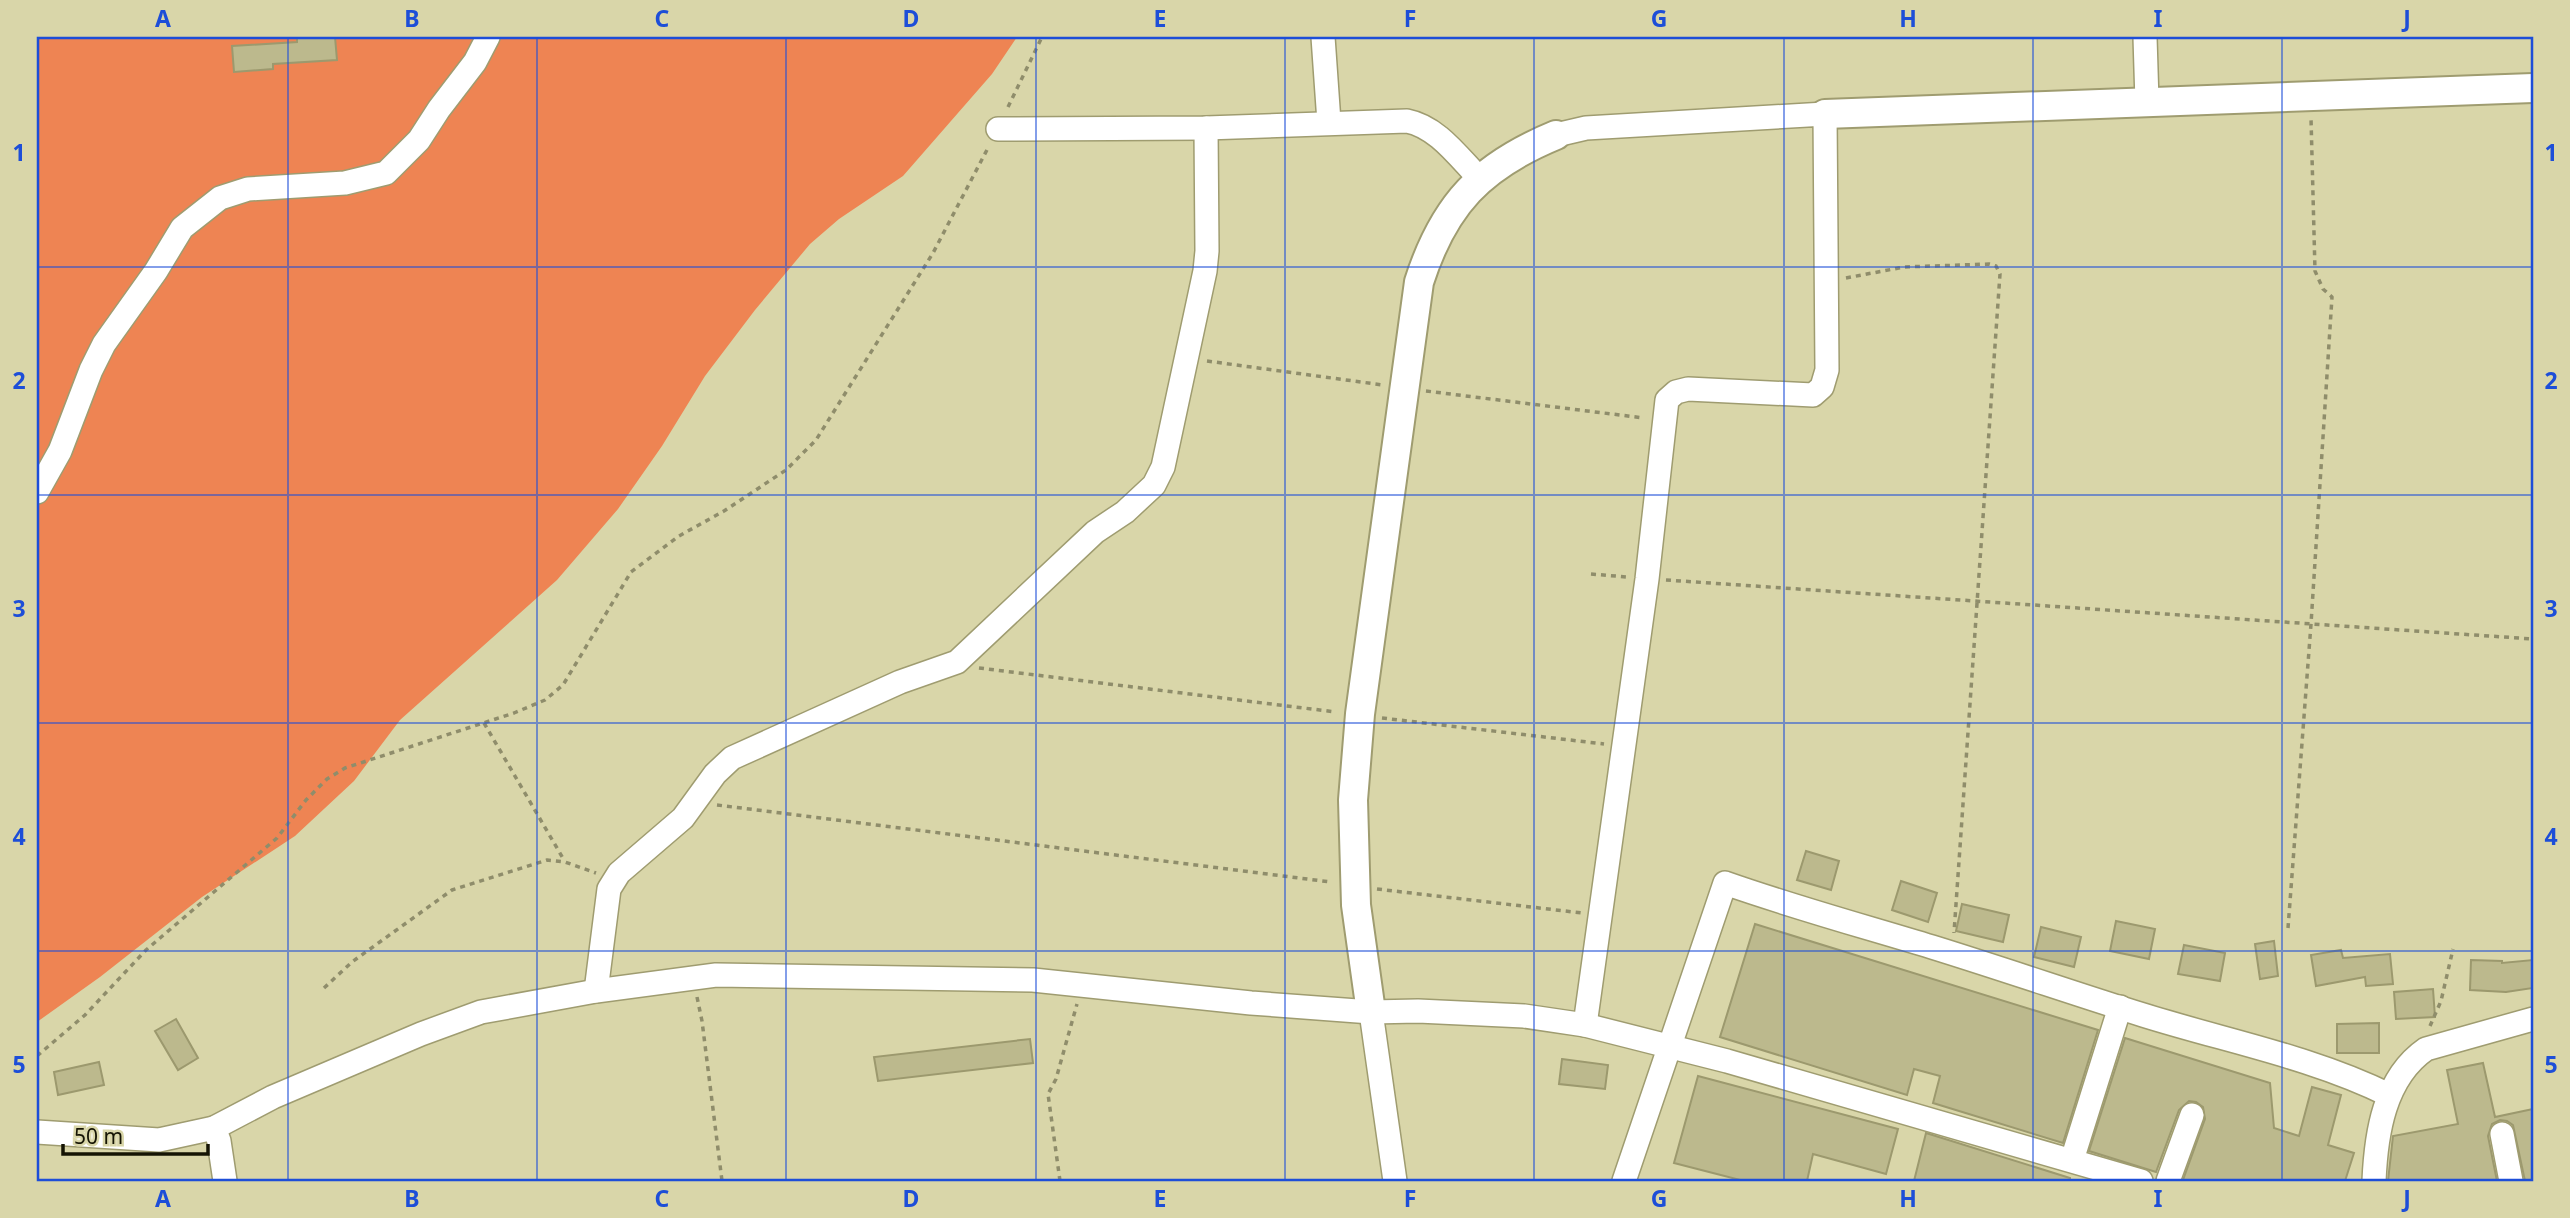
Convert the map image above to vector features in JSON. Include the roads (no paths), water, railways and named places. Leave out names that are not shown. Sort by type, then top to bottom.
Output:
[{"type":"street","points":[[37,492],[60,451],[91,370],[104,344],[156,271],[182,228],[220,198],[248,190],[345,183],[386,173],[419,140],[475,62],[488,37]]},
{"type":"street","points":[[1323,37],[1329,122]]},
{"type":"street","points":[[2145,37],[2147,102]]},
{"type":"street","points":[[1395,1181],[1365,985],[1354,886],[1353,800],[1360,715],[1419,282],[1430,247],[1445,220],[1468,191],[1521,149],[1556,135],[1586,128],[1825,114],[2533,88]]},
{"type":"street","points":[[1585,1024],[1647,579],[1667,400],[1676,392],[1688,389],[1813,395],[1822,387],[1827,370],[1825,114]]},
{"type":"street","points":[[998,130],[1206,128],[1407,121],[1421,124],[1437,135],[1480,180]]},
{"type":"street","points":[[596,991],[609,889],[614,880],[683,818],[715,774],[732,758],[900,682],[957,662],[1095,532],[1125,512],[1154,485],[1163,467],[1188,358],[1208,250],[1206,128]]},
{"type":"street","points":[[1624,1181],[1725,883],[1791,906],[1953,953],[2120,1007],[2303,1060],[2357,1079],[2389,1095]]},
{"type":"street","points":[[37,1132],[159,1140],[214,1128],[273,1097],[421,1034],[481,1012],[596,991],[716,975],[1033,980],[1251,1003],[1371,1012],[1418,1011],[1524,1016],[1585,1024],[1727,1061],[2141,1181]]},
{"type":"street","points":[[2072,1160],[2120,1007]]},
{"type":"street","points":[[2374,1181],[2382,1117],[2389,1095],[2412,1058],[2426,1049],[2533,1019]]},
{"type":"street","points":[[2168,1181],[2192,1115]]},
{"type":"street","points":[[214,1128],[219,1140],[225,1181]]},
{"type":"street","points":[[2502,1134],[2511,1181]]}]
